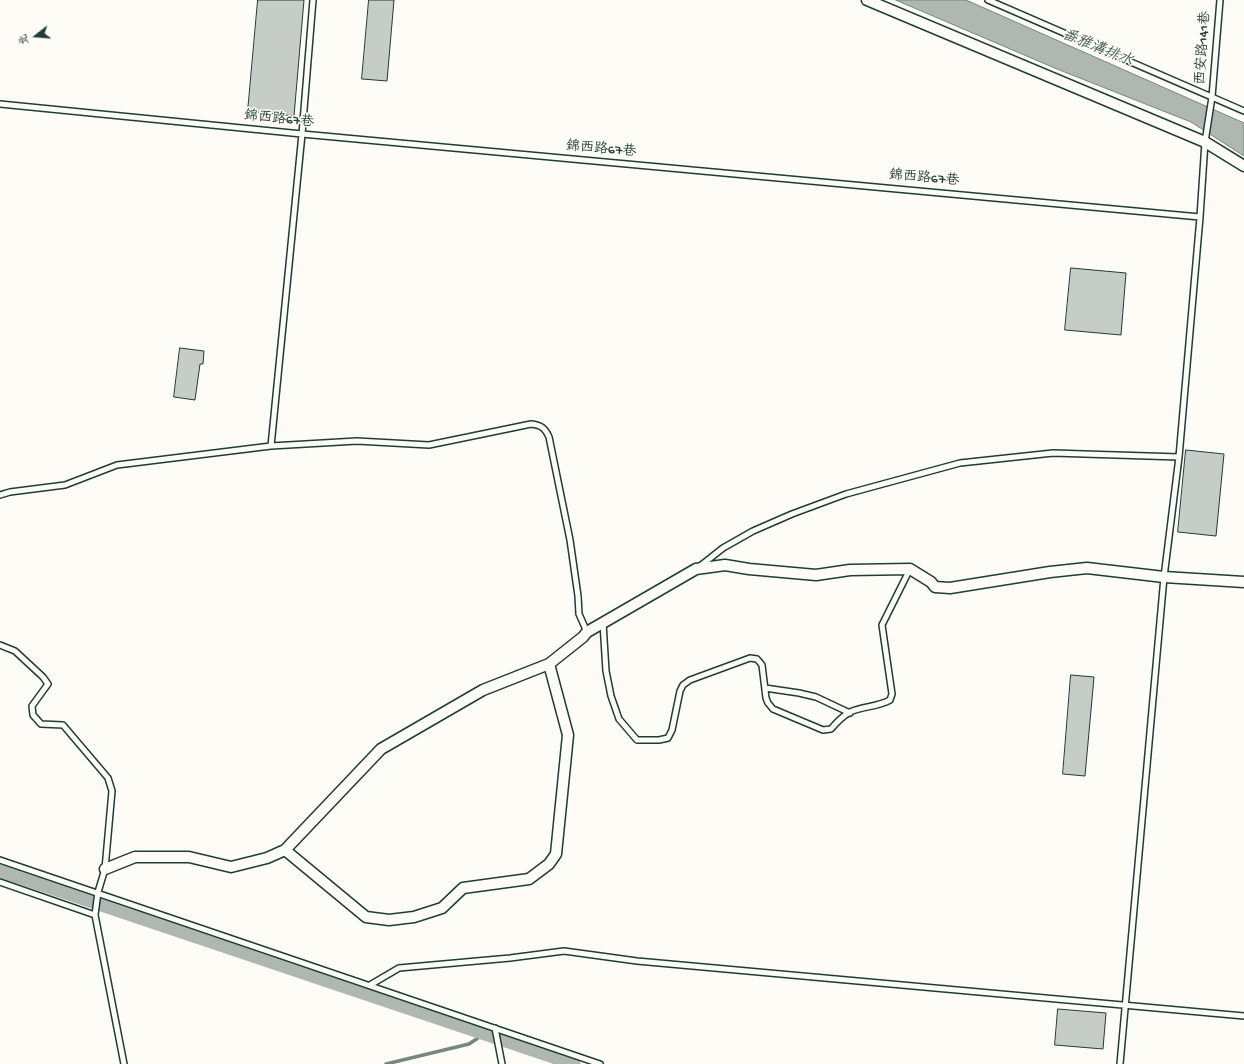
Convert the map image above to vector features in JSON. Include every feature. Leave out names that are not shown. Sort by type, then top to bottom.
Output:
[{"type":"street","points":[[867,0],[1205,142],[1244,166]]},
{"type":"street","points":[[105,869],[135,857],[189,857],[231,867],[267,858],[285,850],[381,749],[483,690],[549,664],[583,637],[587,632],[696,569],[726,565],[749,569],[816,575],[850,570],[910,569],[931,582],[935,587],[950,588],[1050,572],[1087,568],[1164,577],[1244,582]]},
{"type":"street","points":[[285,850],[366,917],[376,919],[389,920],[414,917],[442,908],[463,888],[528,879],[549,864],[556,854],[568,735],[549,664]]},
{"type":"lane","points":[[271,446],[302,134],[313,0]]},
{"type":"lane","points":[[988,0],[1244,111]]},
{"type":"lane","name":"西安路141巷","points":[[1120,1064],[1164,577],[1179,457],[1205,142],[1212,97],[1220,0]]},
{"type":"lane","name":"錦西路67巷","points":[[0,104],[302,134],[1200,217]]},
{"type":"lane","points":[[0,495],[10,492],[65,485],[117,465],[271,446],[357,441],[429,445],[537,424],[545,429],[549,437],[570,540],[578,596],[578,614],[587,632]]},
{"type":"lane","points":[[696,569],[723,548],[747,534],[792,514],[846,494],[960,463],[1053,454],[1179,457]]},
{"type":"lane","points":[[603,623],[606,671],[611,696],[619,719],[637,740],[659,740],[668,738],[672,730],[680,691],[683,685],[690,680],[750,658],[757,659],[762,665],[768,703],[773,709],[823,730],[831,730],[837,722],[850,713],[884,704],[890,700],[892,694],[882,625],[910,569]]},
{"type":"lane","points":[[0,644],[15,651],[43,677],[48,684],[32,706],[33,715],[41,724],[62,725],[108,778],[112,790],[105,869],[98,892],[95,914],[124,1064]]},
{"type":"lane","points":[[765,688],[816,697],[850,713]]},
{"type":"lane","points":[[0,860],[98,892],[600,1064]]},
{"type":"lane","points":[[0,882],[95,914]]},
{"type":"lane","points":[[370,985],[399,968],[510,958],[564,951],[638,961],[1244,1016]]},
{"type":"lane","points":[[495,1028],[502,1064]]},
{"type":"shaded area","points":[[896,0],[966,0],[1244,123],[1244,156],[1191,122],[1057,69]]},
{"type":"building","points":[[258,0],[304,0],[294,116],[248,111]]},
{"type":"building","points":[[369,0],[394,0],[387,81],[362,79]]},
{"type":"building","points":[[1071,268],[1126,273],[1121,335],[1065,330]]},
{"type":"building","points":[[180,348],[204,351],[203,364],[200,364],[195,400],[174,397]]},
{"type":"building","points":[[1186,450],[1224,454],[1216,536],[1178,532]]},
{"type":"building","points":[[1071,675],[1094,677],[1085,776],[1063,774]]},
{"type":"building","points":[[1058,1009],[1106,1013],[1103,1049],[1055,1045]]},
{"type":"waterway","points":[[0,871],[574,1064]]},
{"type":"waterway","points":[[386,1064],[469,1044],[484,1034]]},
{"type":"water label","name":"番雅溝排水","points":[[1097,49]]}]
